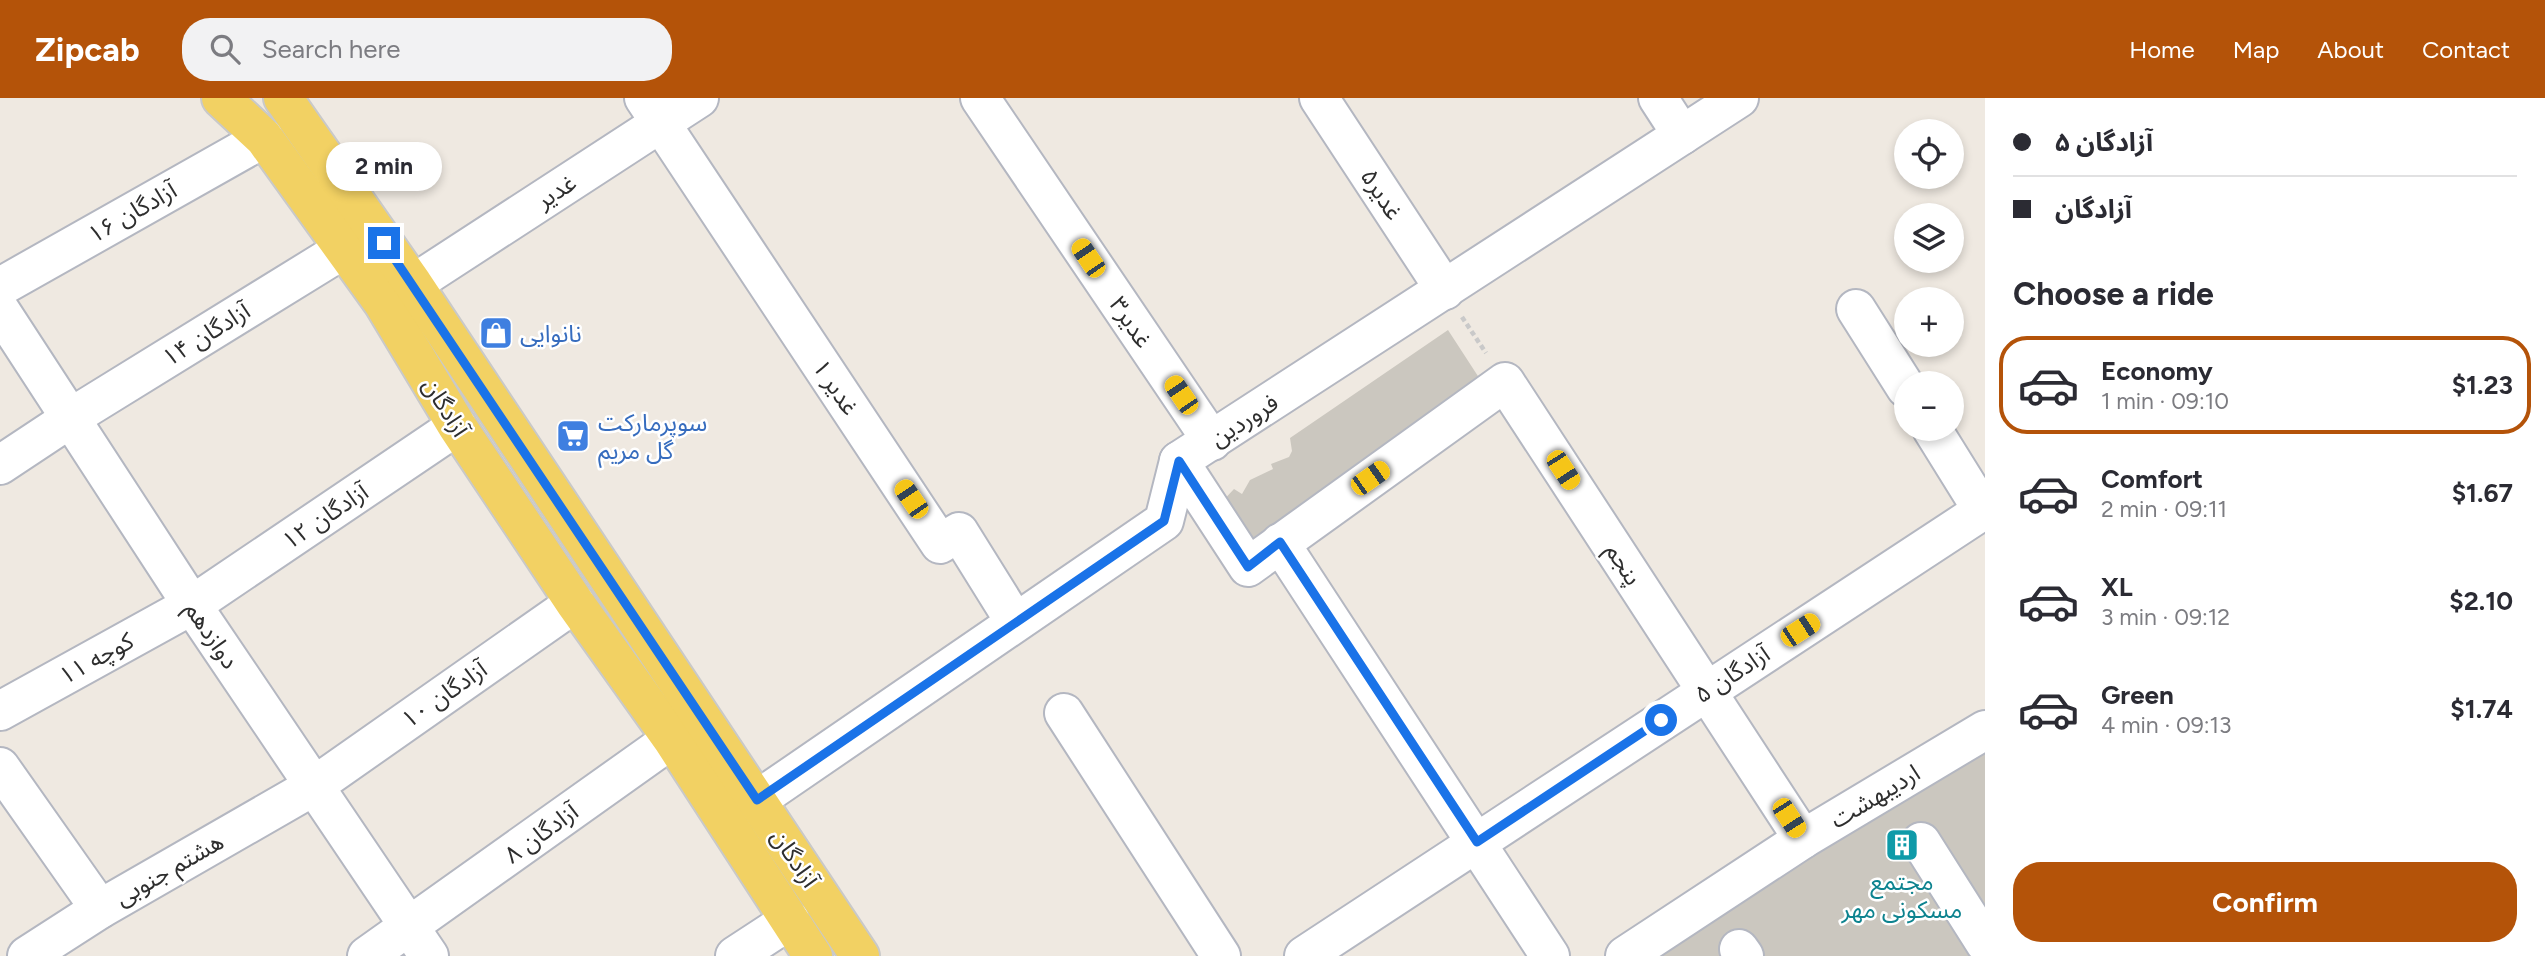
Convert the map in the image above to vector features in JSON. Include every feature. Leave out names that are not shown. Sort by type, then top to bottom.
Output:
[{"type":"main road","name":"آزادگان","points":[[221,98],[264,138],[383,303],[457,426],[575,603],[672,739],[813,956]]},
{"type":"main road","name":"آزادگان","points":[[283,98],[413,284],[860,956]]},
{"type":"street","name":"غدیر","points":[[413,284],[652,111],[699,98]]},
{"type":"street","name":"غدیر۳","points":[[980,98],[1212,441]]},
{"type":"street","name":"غدیر۵","points":[[1319,98],[1445,289]]},
{"type":"street","points":[[1658,98],[1682,135]]},
{"type":"street","name":"فروردین","points":[[1179,461],[1738,98]]},
{"type":"street","name":"غدیر ۱","points":[[652,111],[940,544],[959,532],[1015,622]]},
{"type":"street","name":"آزادگان ۱۶","points":[[0,287],[264,138]]},
{"type":"street","name":"آزادگان ۱۴","points":[[0,465],[69,419],[344,249]]},
{"type":"street","points":[[1856,309],[1895,371]]},
{"type":"street","name":"دوازدهم","points":[[0,310],[192,605],[420,942]]},
{"type":"street","points":[[1179,461],[1248,567],[1505,382]]},
{"type":"street","name":"پنجم","points":[[1505,382],[1803,839]]},
{"type":"street","name":"آزادگان ۱۲","points":[[192,605],[457,426]]},
{"type":"street","points":[[1939,441],[1984,510]]},
{"type":"street","points":[[757,800],[1164,521],[1179,461]]},
{"type":"street","name":"آزادگان ۵","points":[[1304,956],[1984,510]]},
{"type":"street","points":[[1280,542],[1550,956]]},
{"type":"street","name":"آزادگان ۱۰","points":[[314,786],[575,603]]},
{"type":"street","name":"کوچه ۱۱","points":[[0,711],[192,605]]},
{"type":"street","points":[[1064,713],[1222,956]]},
{"type":"street","name":"اردیبهشت","points":[[1625,956],[1803,839],[1985,730]]},
{"type":"street","name":"آزادگان ۸","points":[[367,956],[420,942],[672,739]]},
{"type":"street","points":[[0,767],[100,909]]},
{"type":"street","name":"هشتم جنوبی","points":[[27,956],[100,909],[314,786]]},
{"type":"street","points":[[1921,842],[1985,943]]},
{"type":"street","points":[[735,956],[790,920]]},
{"type":"path","points":[[1445,289],[1505,382]]},
{"type":"building","points":[[1448,330],[1487,390],[1250,558],[1217,507],[1234,489],[1242,494],[1250,480],[1273,469],[1271,464],[1289,457],[1292,451],[1290,438]]},
{"type":"building","name":"مجتمع مسکونی مهر","points":[[1985,734],[1985,956],[1654,956]]},
{"type":"place","name":"نانوایی","points":[[496,333]]},
{"type":"place","name":"سوپرمارکت گل مریم","points":[[573,436]]},
{"type":"place","name":"مجتمع مسکونی مهر","points":[[1902,845]]},
{"type":"route","points":[[384,243],[757,800],[1164,521],[1179,461],[1248,567],[1280,542],[1477,842],[1661,720]]}]
